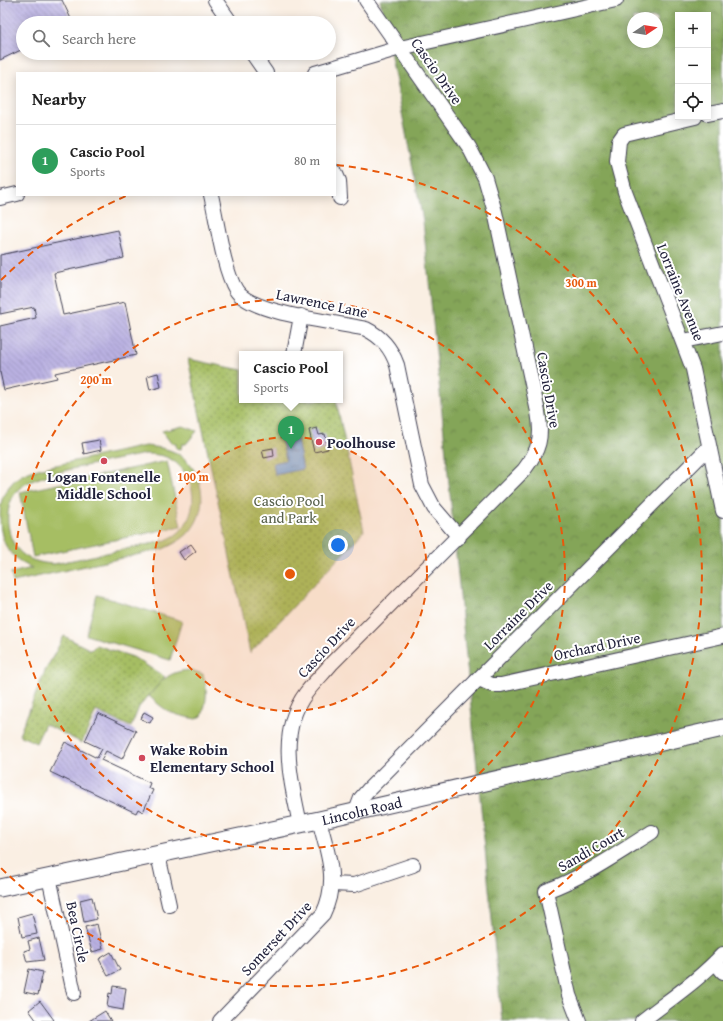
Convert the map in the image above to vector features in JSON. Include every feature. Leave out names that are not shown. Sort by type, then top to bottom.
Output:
[{"type":"main road","name":"Lincoln Road","points":[[0,888],[319,820],[723,728]]},
{"type":"street","points":[[215,0],[226,16]]},
{"type":"street","name":"Cascio Drive","points":[[300,824],[287,756],[294,716],[305,694],[332,663],[459,537],[527,466],[536,452],[540,441],[541,427],[495,212],[485,178],[469,147],[366,0]]},
{"type":"street","points":[[318,72],[400,48],[581,4],[616,0]]},
{"type":"street","points":[[257,60],[265,72]]},
{"type":"street","points":[[711,113],[723,111]]},
{"type":"street","name":"Lorraine Avenue","points":[[682,120],[624,134],[619,141],[617,162],[625,192],[693,369],[723,511]]},
{"type":"street","points":[[336,174],[339,181],[340,198]]},
{"type":"street","points":[[0,198],[16,194]]},
{"type":"street","name":"Lawrence Lane","points":[[211,196],[228,272],[236,291],[248,301],[263,308],[366,329],[379,336],[390,348],[397,365],[422,485],[434,508],[459,537]]},
{"type":"street","points":[[295,351],[301,316]]},
{"type":"street","points":[[683,342],[723,333]]},
{"type":"street","name":"Lorraine Drive","points":[[356,811],[362,798],[368,790],[709,447]]},
{"type":"street","name":"Orchard Drive","points":[[479,679],[492,685],[501,685],[723,636]]},
{"type":"street","name":"Somerset Drive","points":[[220,1021],[323,914],[330,899],[332,884],[331,866],[319,820]]},
{"type":"street","name":"Sandi Court","points":[[579,1021],[569,995],[546,891],[566,884],[597,867],[652,832]]},
{"type":"street","points":[[158,855],[169,906]]},
{"type":"street","points":[[332,884],[354,885],[413,865]]},
{"type":"street","name":"Bea Circle","points":[[49,877],[74,993]]},
{"type":"street","points":[[642,1021],[720,963]]},
{"type":"green space","points":[[380,0],[723,0],[723,1021],[502,1021],[423,221]]},
{"type":"green space","name":"Cascio Pool and Park","points":[[188,359],[239,369],[239,403],[337,403],[364,531],[250,653]]},
{"type":"green space","points":[[183,426],[197,431],[186,444],[182,444],[181,449],[176,448],[176,444],[171,443],[162,431]]},
{"type":"green space","points":[[145,446],[166,449],[178,454],[187,461],[198,479],[202,500],[197,521],[185,536],[163,549],[13,582],[11,573],[32,568],[17,559],[7,548],[0,526],[1,503],[6,491],[18,477],[42,468]],"holes":[[[145,454],[169,458],[187,475],[193,495],[192,505],[190,515],[185,525],[177,534],[164,541],[54,564],[35,561],[24,555],[15,546],[8,526],[8,512],[12,498],[21,487],[44,476]]]},
{"type":"green space","points":[[167,461],[181,526],[33,557],[20,492]]},
{"type":"green space","points":[[97,595],[182,621],[170,660],[86,635]]},
{"type":"green space","points":[[64,636],[91,650],[96,645],[133,657],[165,677],[139,707],[131,727],[96,711],[82,743],[45,724],[36,743],[19,735],[45,671]]},
{"type":"green space","points":[[191,670],[203,674],[205,680],[206,695],[202,716],[196,719],[175,714],[161,706],[149,696],[162,681],[171,674]]},
{"type":"water","points":[[296,435],[303,469],[275,475],[273,463],[286,460],[281,438]]},
{"type":"building","points":[[0,0],[62,0],[70,16],[16,16],[16,52],[0,60]]},
{"type":"building","points":[[118,230],[124,258],[54,273],[63,315],[125,302],[136,355],[55,373],[57,378],[4,390],[0,372],[0,326],[36,318],[34,307],[0,314],[0,255]]},
{"type":"building","points":[[158,373],[161,387],[150,390],[147,376]]},
{"type":"building","name":"Poolhouse","points":[[317,428],[319,435],[325,434],[328,449],[314,452],[309,430]]},
{"type":"building","points":[[99,440],[101,450],[84,454],[82,443]]},
{"type":"building","points":[[273,448],[274,456],[264,458],[262,450]]},
{"type":"building","points":[[191,544],[196,551],[184,560],[179,552]]},
{"type":"building","points":[[144,712],[153,717],[150,723],[141,719]]},
{"type":"building","points":[[98,713],[136,731],[122,759],[106,751],[101,760],[150,783],[148,788],[153,790],[143,812],[138,809],[136,813],[50,772],[65,742],[97,758],[102,749],[85,741]]},
{"type":"building","points":[[92,897],[97,919],[84,922],[80,900]]},
{"type":"building","points":[[32,913],[37,934],[22,937],[18,917]]},
{"type":"building","points":[[97,924],[103,949],[92,952],[85,927]]},
{"type":"building","points":[[39,938],[44,960],[27,962],[24,951],[30,949],[28,941]]},
{"type":"building","points":[[111,952],[120,970],[108,976],[99,959]]},
{"type":"building","points":[[29,969],[43,972],[38,995],[24,992]]},
{"type":"building","points":[[113,986],[126,988],[123,1010],[107,1007],[109,993],[112,994]]},
{"type":"building","points":[[40,1001],[54,1020],[37,1021],[29,1010]]},
{"type":"building","points":[[105,1011],[111,1021],[89,1021]]},
{"type":"place","name":"Poolhouse","points":[[319,442]]},
{"type":"place","name":"Cascio Pool","points":[[291,449]]},
{"type":"place","name":"Logan Fontenelle Middle School","points":[[104,461]]},
{"type":"place","name":"Wake Robin Elementary School","points":[[142,758]]}]
